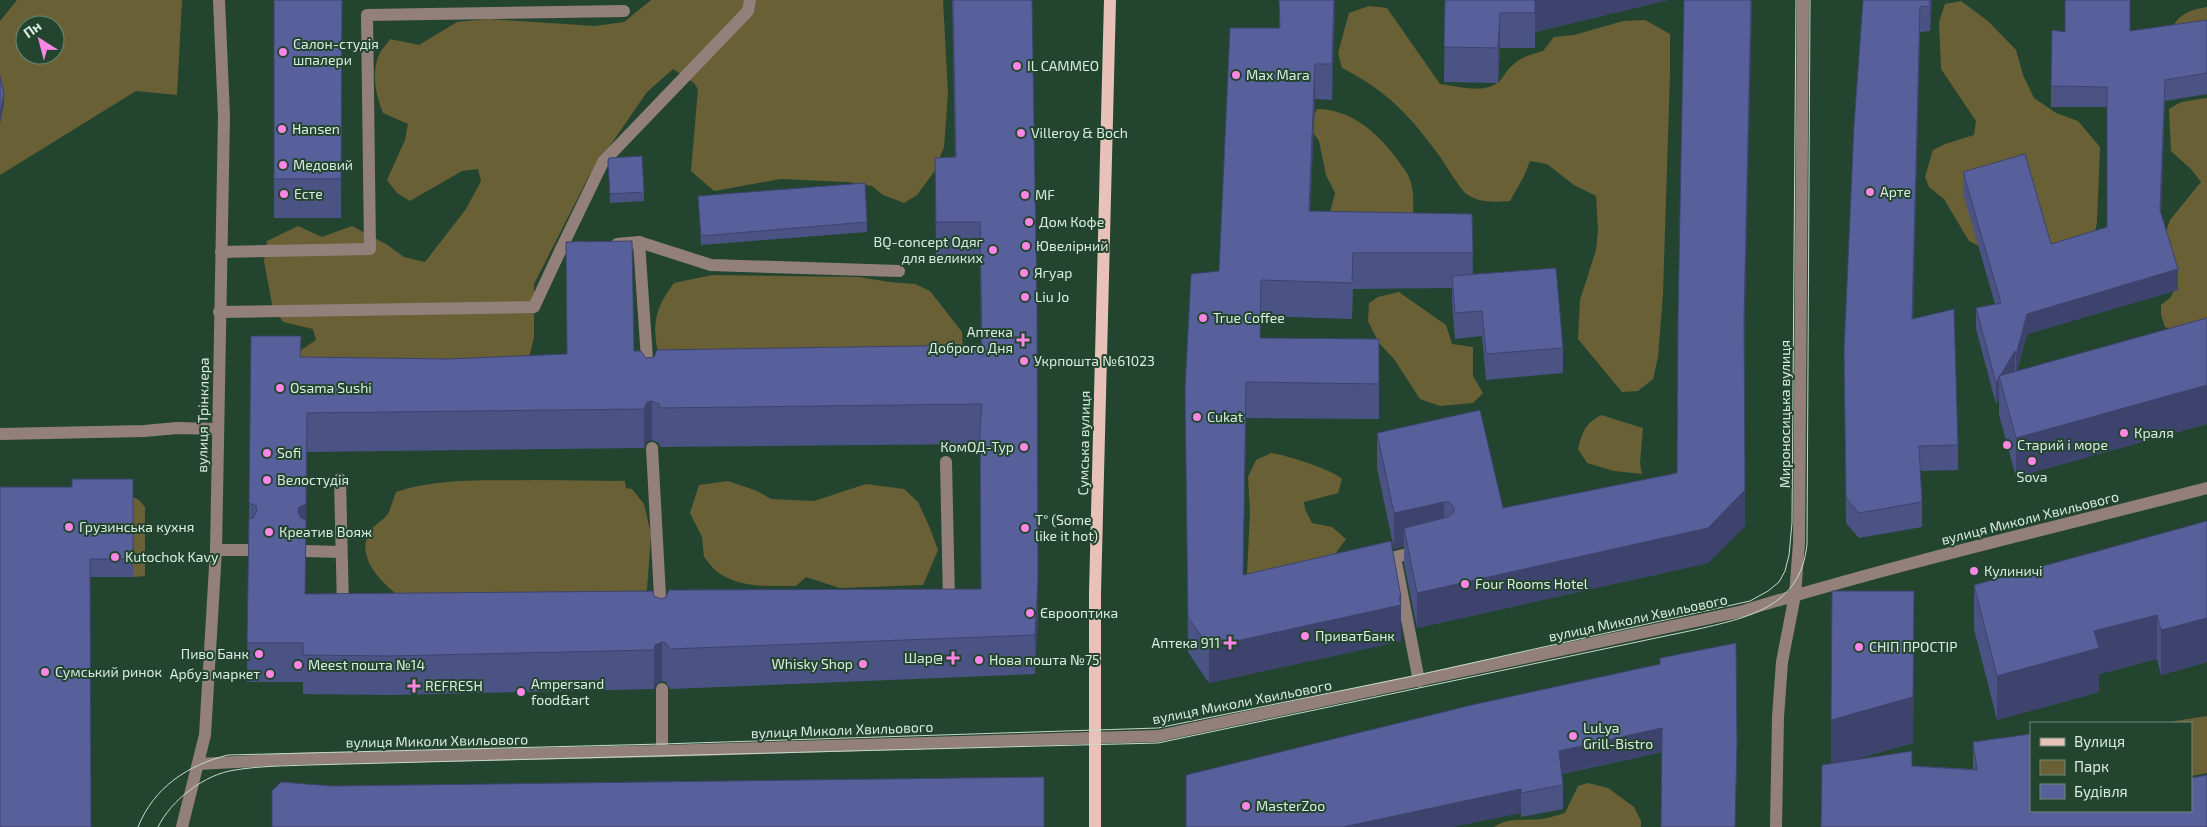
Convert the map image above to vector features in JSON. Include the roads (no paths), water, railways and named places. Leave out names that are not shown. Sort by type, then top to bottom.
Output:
[{"type":"main road","name":"Сумська вулиця","points":[[1095,827],[1095,593],[1110,0]]},
{"type":"street","name":"вулиця Трінклера","points":[[182,827],[205,735],[216,550],[224,116],[219,0]]},
{"type":"street","points":[[220,312],[534,307],[603,162],[748,10],[750,0]]},
{"type":"street","name":"Мироносицька вулиця","points":[[1776,827],[1778,717],[1782,671],[1795,595],[1799,543],[1803,0]]},
{"type":"street","points":[[220,252],[370,249],[367,15],[624,12]]},
{"type":"street","points":[[561,249],[639,242],[712,265],[899,271]]},
{"type":"street","points":[[639,242],[649,390]]},
{"type":"street","points":[[0,434],[144,431],[177,428],[217,429]]},
{"type":"street","points":[[652,448],[662,630]]},
{"type":"street","points":[[946,462],[949,600]]},
{"type":"street","points":[[340,479],[343,614]]},
{"type":"street","name":"вулиця Миколи Хвильового","points":[[198,764],[292,759],[662,751],[1158,736],[1743,611],[1795,595],[2207,488]]},
{"type":"street","points":[[1419,681],[1395,557],[1429,549]]},
{"type":"street","points":[[216,550],[249,550]]},
{"type":"street","points":[[306,551],[341,552]]},
{"type":"street","points":[[662,689],[662,751]]},
{"type":"tram line","points":[[138,827],[153,800],[174,780],[199,765],[228,755],[662,744],[1158,728],[1418,675],[1750,601],[1779,582],[1785,571],[1789,555],[1792,523],[1796,0]]},
{"type":"tram line","points":[[158,827],[171,807],[180,798],[212,777],[224,772],[272,766],[1158,743],[1694,630],[1733,620],[1768,606],[1782,596],[1794,583],[1803,566],[1807,544],[1810,0]]},
{"type":"place","name":"Салон-студія шпалери","points":[[283,52]]},
{"type":"place","name":"IL CAMMEO","points":[[1017,66]]},
{"type":"place","name":"Max Mara","points":[[1236,75]]},
{"type":"place","name":"Hansen","points":[[282,129]]},
{"type":"place","name":"Villeroy & Boch","points":[[1021,133]]},
{"type":"place","name":"Медовий","points":[[283,165]]},
{"type":"place","name":"Арте","points":[[1870,192]]},
{"type":"place","name":"Есте","points":[[284,194]]},
{"type":"place","name":"MF","points":[[1025,195]]},
{"type":"place","name":"Дом Кофе","points":[[1029,222]]},
{"type":"place","name":"Ювелірний","points":[[1026,246]]},
{"type":"place","name":"BQ-concept Одяг для великих","points":[[993,250]]},
{"type":"place","name":"Ягуар","points":[[1024,273]]},
{"type":"place","name":"Liu Jo","points":[[1025,297]]},
{"type":"place","name":"True Coffee","points":[[1203,318]]},
{"type":"place","name":"Аптека Доброго Дня","points":[[1023,340]]},
{"type":"place","name":"Укрпошта №61023","points":[[1024,361]]},
{"type":"place","name":"Osama Sushi","points":[[280,388]]},
{"type":"place","name":"Cukat","points":[[1197,417]]},
{"type":"place","name":"Краля","points":[[2124,433]]},
{"type":"place","name":"Старий і море","points":[[2007,445]]},
{"type":"place","name":"КомОД-Тур","points":[[1024,447]]},
{"type":"place","name":"Sofi","points":[[267,453]]},
{"type":"place","name":"Sova","points":[[2032,461]]},
{"type":"place","name":"Велостудія","points":[[267,480]]},
{"type":"place","name":"Грузинська кухня","points":[[69,527]]},
{"type":"place","name":"T° (Some like it hot)","points":[[1025,528]]},
{"type":"place","name":"Креатив Вояж","points":[[269,532]]},
{"type":"place","name":"Kutochok Kavy","points":[[115,557]]},
{"type":"place","name":"Кулиничі","points":[[1974,571]]},
{"type":"place","name":"Four Rooms Hotel","points":[[1465,584]]},
{"type":"place","name":"Єврооптика","points":[[1030,613]]},
{"type":"place","name":"ПриватБанк","points":[[1305,636]]},
{"type":"place","name":"Аптека 911","points":[[1230,643]]},
{"type":"place","name":"СНІП ПРОСТІР","points":[[1859,647]]},
{"type":"place","name":"Пиво Банк","points":[[259,654]]},
{"type":"place","name":"Шар@","points":[[953,658]]},
{"type":"place","name":"Нова пошта №75","points":[[979,660]]},
{"type":"place","name":"Whisky Shop","points":[[863,664]]},
{"type":"place","name":"Meest пошта №14","points":[[298,665]]},
{"type":"place","name":"Сумський ринок","points":[[45,672]]},
{"type":"place","name":"Арбуз маркет","points":[[270,674]]},
{"type":"place","name":"REFRESH","points":[[414,686]]},
{"type":"place","name":"Ampersand food&art","points":[[521,692]]},
{"type":"place","name":"LuLya Grill-Bistro","points":[[1573,736]]},
{"type":"place","name":"MasterZoo","points":[[1246,806]]}]
